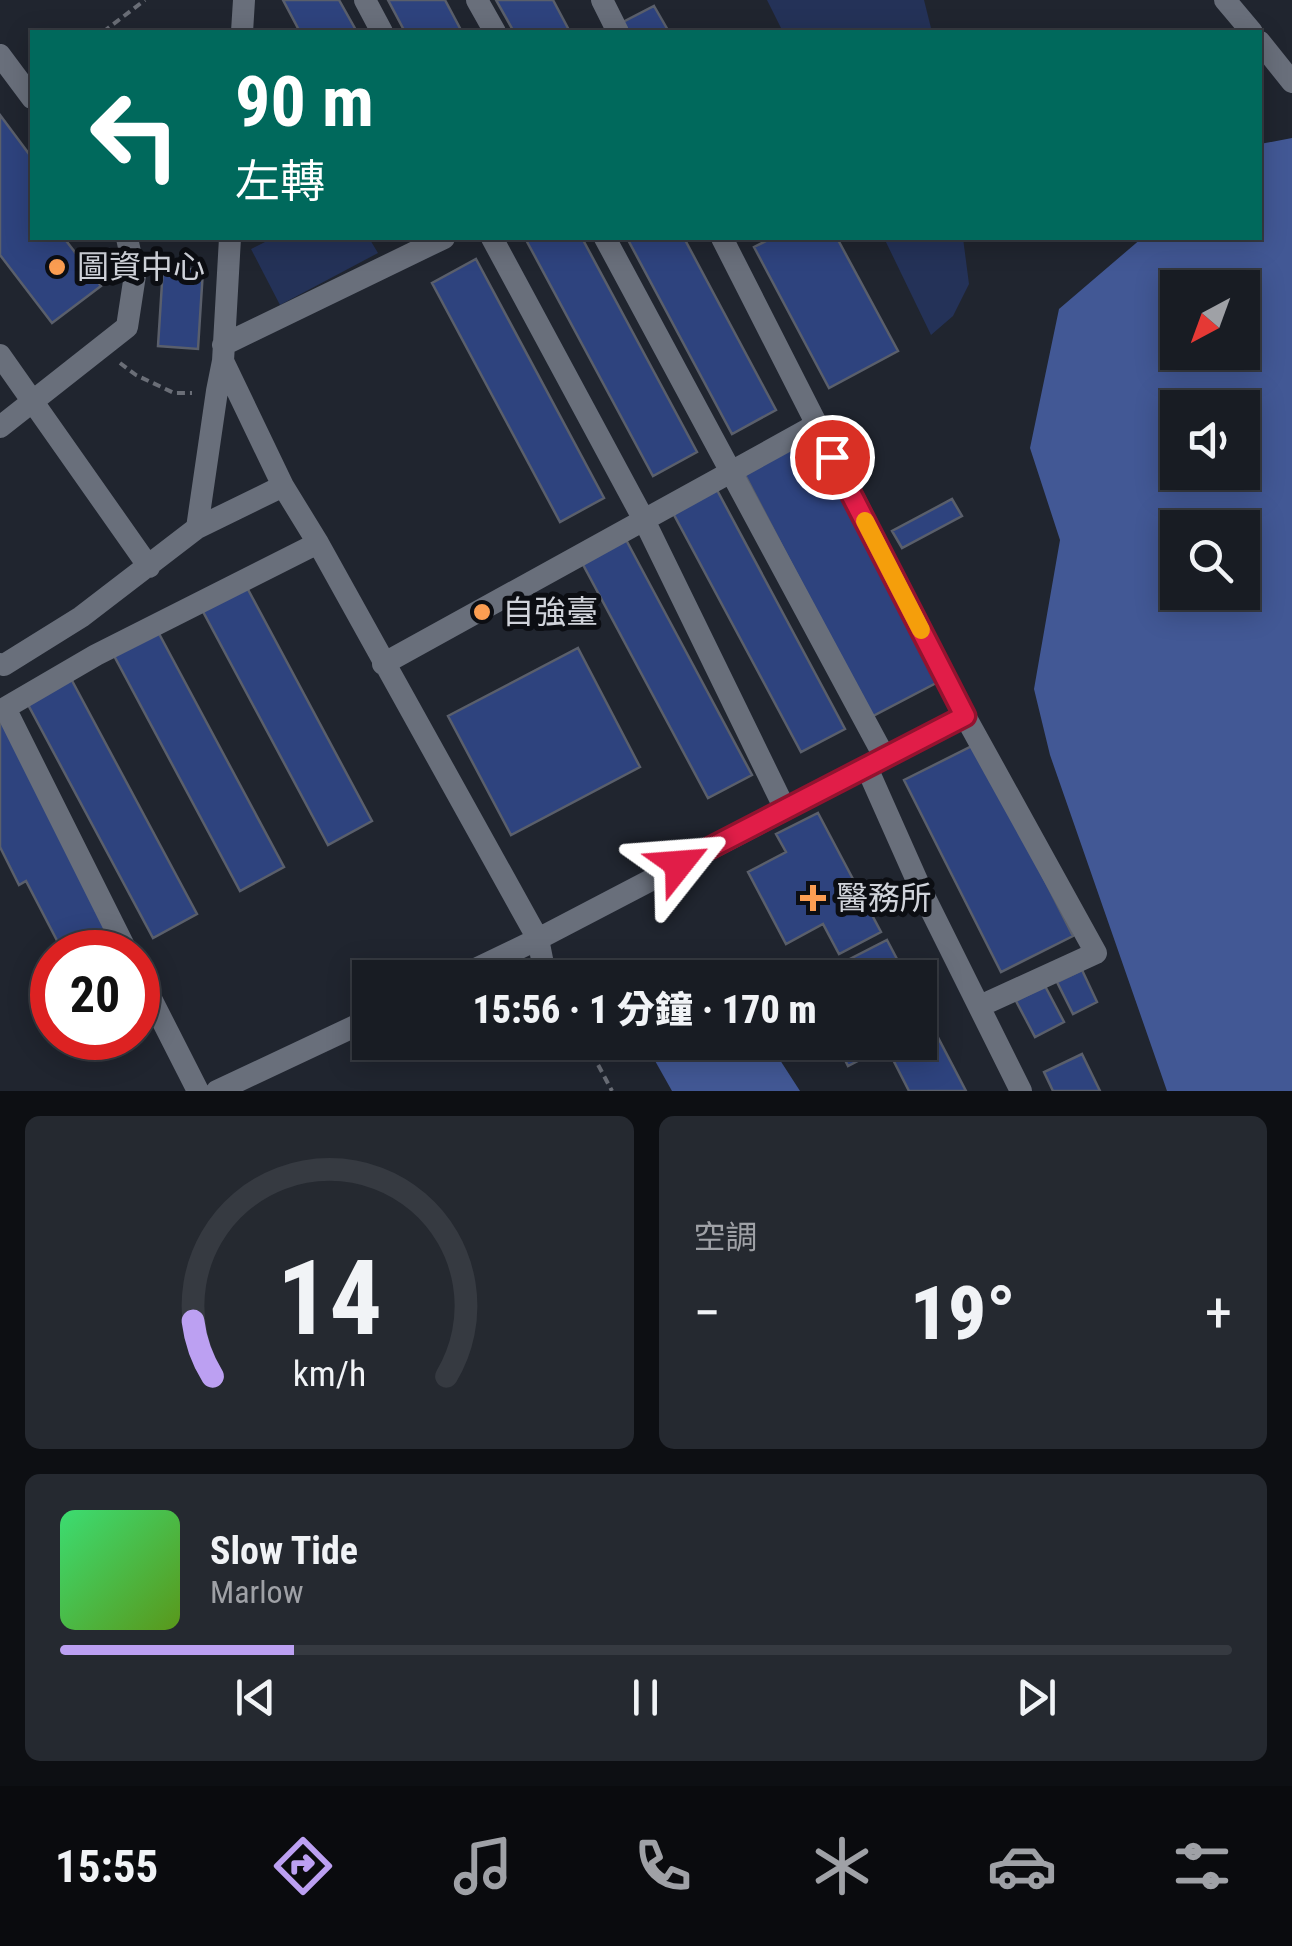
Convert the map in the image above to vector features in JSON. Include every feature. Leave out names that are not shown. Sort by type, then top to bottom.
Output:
[{"type":"lane","points":[[365,0],[381,30]]},
{"type":"lane","points":[[477,0],[493,30]]},
{"type":"lane","points":[[602,0],[617,30]]},
{"type":"lane","points":[[1225,0],[1250,30]]},
{"type":"lane","points":[[1262,44],[1292,82]]},
{"type":"lane","points":[[0,55],[30,95]]},
{"type":"lane","points":[[0,427],[127,328],[135,275],[126,240]]},
{"type":"lane","points":[[197,528],[223,353],[230,240]]},
{"type":"lane","points":[[223,353],[440,240]]},
{"type":"lane","points":[[493,240],[644,520],[785,809]]},
{"type":"lane","points":[[607,240],[731,472],[876,763],[923,894],[1021,1091]]},
{"type":"lane","points":[[723,240],[965,716],[1096,953],[980,1006]]},
{"type":"lane","points":[[223,353],[283,486],[538,939],[543,960]]},
{"type":"lane","points":[[0,355],[149,567]]},
{"type":"lane","points":[[383,664],[816,425]]},
{"type":"lane","points":[[2,663],[81,617],[197,528],[283,486]]},
{"type":"lane","points":[[116,930],[5,708],[96,655],[318,543]]},
{"type":"lane","points":[[494,960],[965,716]]},
{"type":"lane","points":[[160,1016],[198,1091]]},
{"type":"lane","points":[[217,1091],[352,1027]]},
{"type":"path","points":[[106,30],[145,0]]},
{"type":"path","points":[[102,349],[136,375],[174,393],[216,391]]},
{"type":"path","points":[[596,1060],[612,1091]]},
{"type":"shaded area","points":[[767,0],[924,0],[932,30],[782,30]]},
{"type":"shaded area","points":[[1292,138],[1292,1091],[1167,1091],[1050,755],[1034,689],[1060,540],[1030,448],[1059,309],[1140,240],[1262,240],[1262,144]]},
{"type":"shaded area","points":[[269,240],[370,240],[378,253],[280,305],[251,249]]},
{"type":"shaded area","points":[[885,240],[963,240],[969,284],[953,316],[931,335]]},
{"type":"shaded area","points":[[655,1060],[780,1060],[800,1091],[672,1091]]},
{"type":"building","points":[[283,0],[339,0],[356,30],[299,30]]},
{"type":"building","points":[[388,0],[445,0],[461,30],[404,30]]},
{"type":"building","points":[[496,0],[553,0],[569,30],[513,30]]},
{"type":"building","points":[[654,6],[668,30],[628,30],[623,22]]},
{"type":"building","points":[[0,115],[30,155],[30,240],[66,240],[101,286],[52,323],[0,255]]},
{"type":"building","points":[[526,240],[583,240],[697,452],[653,476]]},
{"type":"building","points":[[628,240],[685,240],[776,410],[732,434]]},
{"type":"building","points":[[768,240],[838,240],[898,351],[829,388],[754,247]]},
{"type":"building","points":[[476,259],[604,498],[560,522],[432,283]]},
{"type":"building","points":[[163,267],[203,270],[198,349],[158,346]]},
{"type":"building","points":[[813,437],[940,681],[871,717],[744,473]]},
{"type":"building","points":[[717,490],[845,729],[801,752],[673,513]]},
{"type":"building","points":[[952,499],[962,516],[902,548],[892,531]]},
{"type":"building","points":[[624,536],[752,775],[708,798],[580,559]]},
{"type":"building","points":[[244,582],[372,821],[328,845],[200,606]]},
{"type":"building","points":[[156,628],[284,867],[240,891],[112,652]]},
{"type":"building","points":[[578,648],[640,767],[511,835],[448,716]]},
{"type":"building","points":[[69,675],[197,914],[160,934],[160,930],[149,930],[25,699]]},
{"type":"building","points":[[0,714],[106,930],[52,930],[26,881],[19,885],[0,847]]},
{"type":"building","points":[[976,744],[1073,936],[1001,972],[904,780]]},
{"type":"building","name":"醫務所","points":[[818,813],[881,932],[839,954],[823,924],[786,944],[748,872],[786,852],[776,834]]},
{"type":"building","points":[[887,940],[898,960],[848,960]]},
{"type":"building","points":[[1082,970],[1097,1002],[1073,1014],[1057,982]]},
{"type":"building","points":[[1045,986],[1064,1022],[1035,1037],[1016,1001]]},
{"type":"building","points":[[937,1036],[966,1091],[909,1091],[893,1060],[937,1060]]},
{"type":"building","points":[[1082,1054],[1100,1091],[1053,1091],[1044,1072]]},
{"type":"slow traffic","points":[[865,521],[921,630]]},
{"type":"place","name":"圖資中心","points":[[57,267]]},
{"type":"place","name":"自強臺","points":[[482,612]]},
{"type":"place","name":"醫務所","points":[[813,898]]},
{"type":"route","points":[[679,864],[965,716],[832,457]]}]
